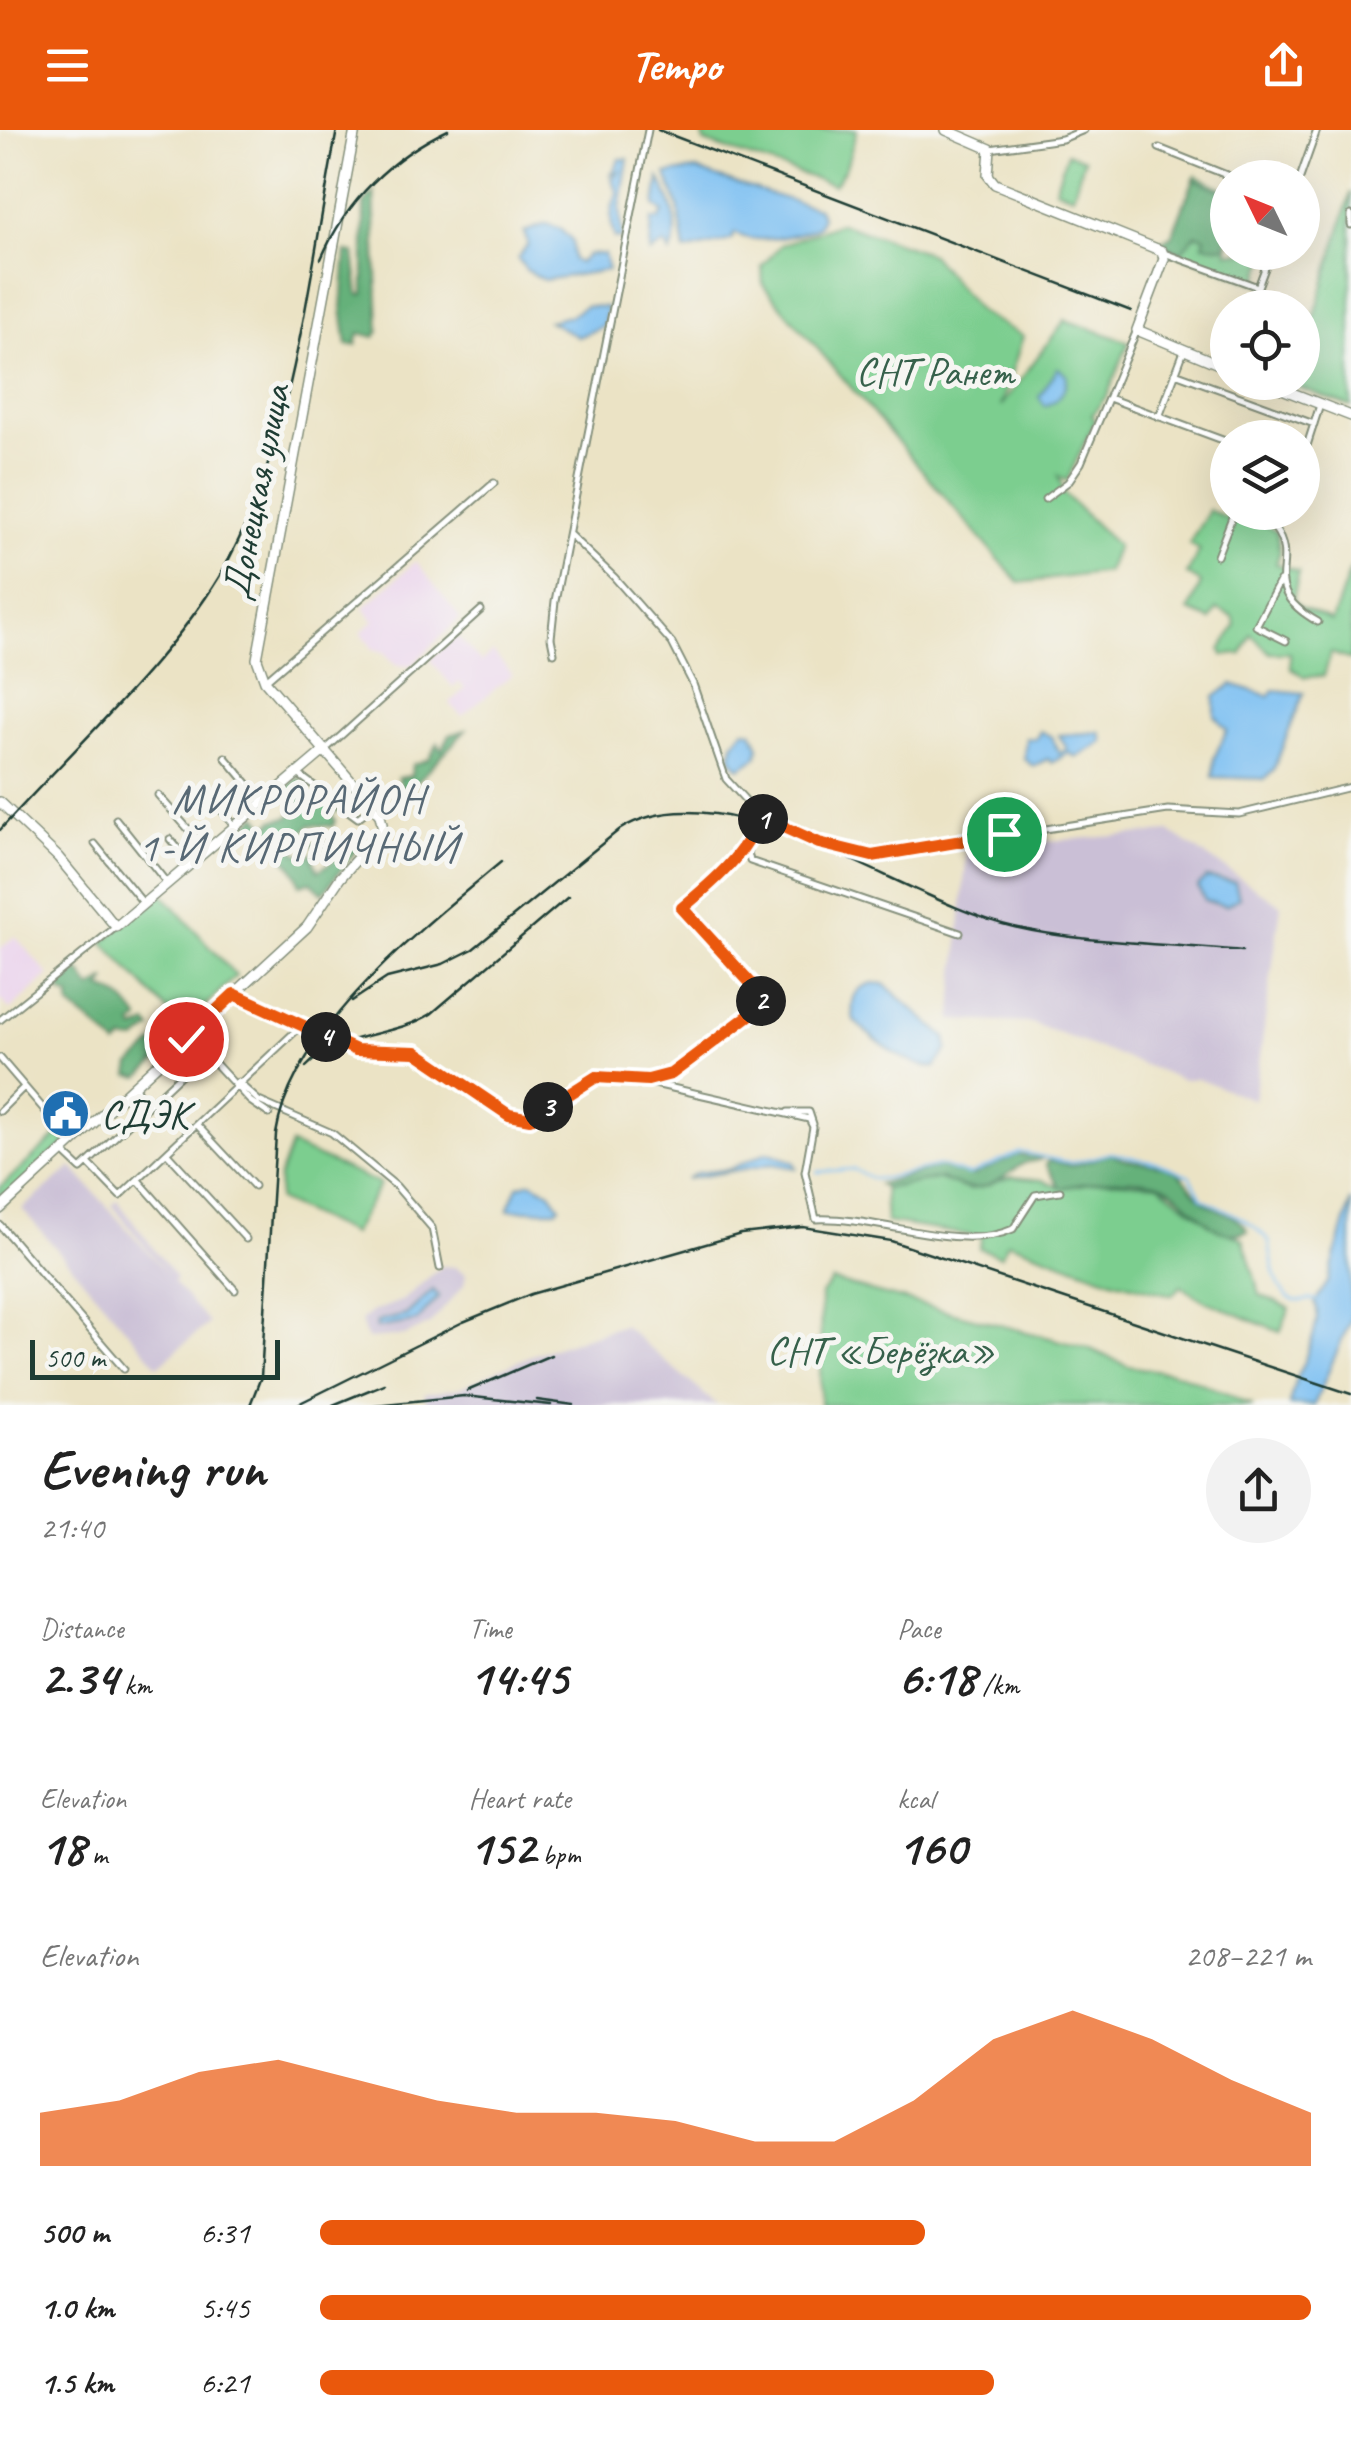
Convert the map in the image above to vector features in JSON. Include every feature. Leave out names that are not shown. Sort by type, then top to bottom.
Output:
[{"type":"main road","name":"Донецкая улица","points":[[265,681],[257,659],[258,636],[355,130]]},
{"type":"main road","points":[[946,130],[990,149],[988,175],[995,184],[1164,253],[1138,330],[1210,361]]},
{"type":"main road","points":[[1308,400],[1351,416]]},
{"type":"main road","points":[[0,1209],[313,920],[340,878],[384,825],[265,681]]},
{"type":"main road","points":[[0,802],[58,857],[116,927],[325,750]]},
{"type":"street","points":[[554,653],[551,626],[648,130]]},
{"type":"street","points":[[990,149],[1062,139],[1084,130]]},
{"type":"street","points":[[1306,160],[1317,130]]},
{"type":"street","points":[[1159,148],[1210,168]]},
{"type":"street","points":[[1351,215],[1351,225]]},
{"type":"street","points":[[1164,253],[1210,270]]},
{"type":"street","points":[[1211,270],[1258,287],[1264,270]]},
{"type":"street","points":[[1045,500],[1075,474],[1138,330]]},
{"type":"street","points":[[1158,417],[1184,350]]},
{"type":"street","points":[[1175,373],[1303,420]]},
{"type":"street","points":[[1110,398],[1210,436]]},
{"type":"street","points":[[1315,420],[1320,405]]},
{"type":"street","points":[[265,681],[494,483]]},
{"type":"street","points":[[1216,556],[1227,530]]},
{"type":"street","points":[[1275,530],[1282,560],[1280,581],[1256,626],[1286,641]]},
{"type":"street","points":[[570,536],[614,577],[672,643],[693,684],[726,779],[759,816],[819,843],[872,856],[1168,810],[1240,814],[1351,787]]},
{"type":"street","points":[[1280,581],[1294,607],[1318,622]]},
{"type":"street","points":[[325,750],[481,610]]},
{"type":"street","points":[[224,757],[264,804]]},
{"type":"street","points":[[298,774],[316,792],[358,818],[372,806]]},
{"type":"street","points":[[206,791],[237,828]]},
{"type":"street","points":[[158,795],[208,851]]},
{"type":"street","points":[[759,816],[747,856],[757,866],[960,932]]},
{"type":"street","points":[[116,820],[167,884]]},
{"type":"street","points":[[634,1079],[671,1074],[759,1008],[758,991],[682,908],[727,866],[752,832]]},
{"type":"street","points":[[170,839],[190,863]]},
{"type":"street","points":[[94,844],[144,904]]},
{"type":"street","points":[[0,1020],[116,927]]},
{"type":"street","points":[[234,994],[356,1050],[416,1052],[518,1120],[530,1119],[586,1082],[604,1076],[788,1112],[813,1124],[805,1172],[816,1219],[864,1220],[954,1237],[982,1238],[1013,1229],[1035,1195],[1060,1191]]},
{"type":"street","points":[[88,1163],[120,1196],[300,1026]]},
{"type":"street","points":[[190,1036],[269,1114]]},
{"type":"street","points":[[63,1152],[81,1169],[204,1052]]},
{"type":"street","points":[[0,1059],[73,1143]]},
{"type":"street","points":[[237,1084],[259,1101],[340,1138],[404,1193],[432,1228],[440,1268]]},
{"type":"street","points":[[0,1111],[24,1086]]},
{"type":"street","points":[[135,1087],[146,1108]]},
{"type":"street","points":[[198,1124],[254,1186]]},
{"type":"street","points":[[167,1152],[246,1239]]},
{"type":"street","points":[[138,1180],[235,1290]]},
{"type":"street","points":[[0,1225],[124,1369]]},
{"type":"shaded area","points":[[416,561],[460,618],[411,666],[395,665],[384,652],[373,649],[361,632],[374,621],[364,608]]},
{"type":"shaded area","points":[[457,636],[481,662],[493,652],[512,675],[462,716],[449,703],[465,689],[459,682],[453,687],[430,660]]},
{"type":"shaded area","points":[[1170,832],[1281,905],[1254,1100],[1196,1078],[1184,1080],[1031,1023],[952,1020],[967,847]]},
{"type":"shaded area","points":[[15,936],[49,975],[10,1010],[0,999],[0,949]]},
{"type":"shaded area","points":[[72,1167],[169,1276],[112,1205],[117,1200],[176,1278],[173,1282],[209,1323],[158,1366],[22,1209]]},
{"type":"shaded area","points":[[442,1266],[455,1267],[466,1274],[464,1285],[430,1324],[405,1336],[367,1339],[361,1321],[372,1312],[403,1300]]},
{"type":"shaded area","points":[[623,1325],[717,1405],[427,1405],[424,1394],[460,1388],[529,1356]]},
{"type":"green space","points":[[703,130],[857,130],[846,167],[834,185],[704,142]]},
{"type":"green space","points":[[1067,153],[1084,159],[1073,195],[1055,189]]},
{"type":"green space","points":[[1196,176],[1210,182],[1210,265],[1166,249]]},
{"type":"green space","points":[[1194,179],[1210,186],[1210,246],[1203,245],[1205,237],[1196,234],[1181,252],[1162,244],[1172,236]]},
{"type":"green space","points":[[374,192],[379,331],[375,337],[359,333],[356,345],[347,345],[342,308],[346,252],[354,253],[359,295],[364,294],[364,204]]},
{"type":"green space","points":[[1351,192],[1351,407],[1320,395],[1320,298]]},
{"type":"green space","name":"СНТ Ранет","points":[[840,223],[931,254],[979,312],[1023,336],[1001,406],[1065,320],[1129,342],[1108,394],[1092,415],[1095,420],[1067,481],[1058,476],[1065,495],[1117,546],[1107,572],[1019,583],[763,285],[762,266],[781,245]]},
{"type":"green space","points":[[1222,270],[1262,270],[1257,283]]},
{"type":"green space","points":[[1209,510],[1210,530],[1273,530],[1280,552],[1276,564],[1299,572],[1293,599],[1300,607],[1332,621],[1351,568],[1351,660],[1331,653],[1324,676],[1305,677],[1291,668],[1290,653],[1270,653],[1251,634],[1242,654],[1223,655],[1221,650],[1236,625],[1233,617],[1217,609],[1211,620],[1189,611],[1201,583],[1187,574],[1200,550],[1189,544]]},
{"type":"green space","points":[[466,730],[414,785],[402,788],[398,778],[411,776],[412,765],[429,759],[438,743],[441,750],[450,735]]},
{"type":"green space","points":[[299,777],[307,788],[305,798],[323,799],[339,811],[330,813],[335,820],[333,826],[310,825],[294,842],[295,852],[307,857],[317,851],[312,842],[323,845],[335,837],[313,859],[318,871],[353,848],[356,839],[361,844],[323,893],[311,882],[300,885],[292,866],[249,823],[257,815],[267,827],[274,820],[290,817],[300,798],[297,788],[287,799],[279,795]]},
{"type":"green space","points":[[160,891],[236,976],[183,1027],[103,942]]},
{"type":"green space","points":[[79,970],[91,988],[107,979],[101,988],[132,1009],[140,1020],[133,1025],[135,1030],[148,1024],[152,1029],[136,1041],[124,1040],[117,1046],[70,1006],[70,996],[60,992],[61,984]]},
{"type":"green space","points":[[169,1030],[179,1034],[178,1042],[140,1077],[129,1075],[131,1065]]},
{"type":"green space","points":[[59,1134],[67,1144],[45,1159],[47,1163],[0,1206],[0,1187]]},
{"type":"green space","points":[[291,1145],[380,1184],[352,1234],[278,1200],[279,1177]]},
{"type":"green space","points":[[1110,1154],[1176,1172],[1204,1201],[1234,1217],[1248,1231],[1235,1234],[1212,1226],[1173,1191],[1151,1182],[1112,1180],[1060,1188],[1046,1164],[1049,1160],[1072,1166]]},
{"type":"green space","points":[[1017,1155],[1043,1158],[1023,1163],[982,1187],[964,1187],[941,1178],[884,1189],[878,1184],[939,1167],[972,1176]]},
{"type":"green space","points":[[1012,1177],[1042,1180],[1061,1188],[1103,1181],[1158,1184],[1213,1226],[1243,1239],[1260,1295],[1290,1308],[1280,1332],[1203,1300],[1181,1286],[1172,1295],[1115,1281],[1008,1242],[1001,1256],[979,1248],[982,1237],[886,1222],[884,1189],[936,1178],[969,1190]]},
{"type":"green space","name":"СНТ «Берёзка»","points":[[832,1281],[1088,1348],[1128,1366],[1180,1374],[1253,1405],[820,1405],[821,1294]]},
{"type":"water","points":[[620,159],[628,159],[620,209],[622,239],[615,238],[611,220],[618,193],[612,179],[621,170],[611,175]]},
{"type":"water","points":[[696,170],[818,208],[822,216],[818,227],[764,239],[735,233],[731,240],[685,251],[678,206],[666,174]]},
{"type":"water","points":[[659,178],[676,224],[670,253],[665,244],[650,253],[652,219],[659,220],[664,212],[655,206]]},
{"type":"water","points":[[546,224],[559,228],[572,241],[573,260],[579,263],[588,255],[604,254],[608,270],[544,280],[526,270],[518,258],[528,244],[524,232]]},
{"type":"water","points":[[585,306],[607,307],[604,326],[578,337],[549,321],[570,316]]},
{"type":"water","points":[[1058,368],[1067,375],[1065,386],[1058,398],[1045,406],[1039,397]]},
{"type":"water","points":[[1232,684],[1269,696],[1274,690],[1304,693],[1273,771],[1265,779],[1213,777],[1214,758],[1227,730],[1215,716],[1215,697]]},
{"type":"water","points":[[744,730],[752,731],[759,747],[757,757],[740,768],[731,759],[733,744]]},
{"type":"water","points":[[1040,731],[1052,737],[1059,754],[1067,749],[1059,735],[1100,732],[1103,742],[1077,757],[1068,753],[1052,763],[1048,759],[1033,766],[1024,759],[1026,738],[1036,739]]},
{"type":"water","points":[[1206,878],[1235,882],[1239,898],[1226,906],[1205,901],[1198,887]]},
{"type":"water","points":[[873,983],[884,984],[946,1038],[948,1049],[935,1067],[902,1057],[854,1021],[854,996]]},
{"type":"water","points":[[767,1152],[794,1162],[796,1168],[772,1164],[686,1179],[697,1173],[730,1169]]},
{"type":"water","points":[[531,1182],[550,1192],[560,1206],[556,1210],[508,1210],[518,1186]]},
{"type":"water","points":[[1351,1200],[1351,1319],[1314,1405],[1289,1405],[1313,1337],[1315,1302],[1328,1282]]},
{"type":"water","points":[[433,1290],[439,1296],[417,1321],[376,1328],[377,1322],[406,1315]]},
{"type":"waterway","points":[[817,1172],[853,1169],[873,1179],[940,1166],[969,1175],[1021,1152],[1071,1163],[1111,1153],[1156,1162],[1190,1176],[1202,1198],[1262,1233],[1269,1241],[1276,1277],[1285,1294],[1292,1300],[1316,1300]]},
{"type":"railway","points":[[0,830],[173,642],[219,577],[244,528],[265,474],[295,360],[337,130]]},
{"type":"railway","points":[[321,259],[343,218],[372,183],[408,153],[448,130]]},
{"type":"railway","points":[[658,130],[1131,311]]},
{"type":"railway","points":[[352,1001],[387,978],[443,964],[473,949],[619,830],[662,814],[710,813],[762,825],[815,844],[970,913],[1014,927],[1098,940],[1242,951]]},
{"type":"railway","points":[[250,1405],[261,1377],[276,1134],[287,1095],[307,1056],[365,983],[501,862]]},
{"type":"railway","points":[[306,1067],[335,1047],[431,1014],[568,897]]},
{"type":"railway","points":[[296,1405],[463,1322],[531,1294],[741,1234],[803,1227],[891,1241],[1351,1394]]},
{"type":"railway","points":[[467,1391],[551,1355]]},
{"type":"railway","points":[[333,1405],[384,1384]]},
{"type":"railway","points":[[375,1405],[464,1396],[551,1405]]},
{"type":"railway","points":[[537,1400],[574,1405]]},
{"type":"place","name":"СДЭК","points":[[66,1114]]},
{"type":"district","name":"МИКРОРАЙОН 1-Й КИРПИЧНЫЙ","points":[[299,822]]},
{"type":"route","points":[[186,1039],[234,994],[356,1050],[416,1052],[509,1115],[518,1120],[530,1119],[596,1077],[648,1080],[671,1074],[759,1008],[758,991],[682,908],[727,866],[759,816],[819,843],[872,856],[1004,834]]}]
